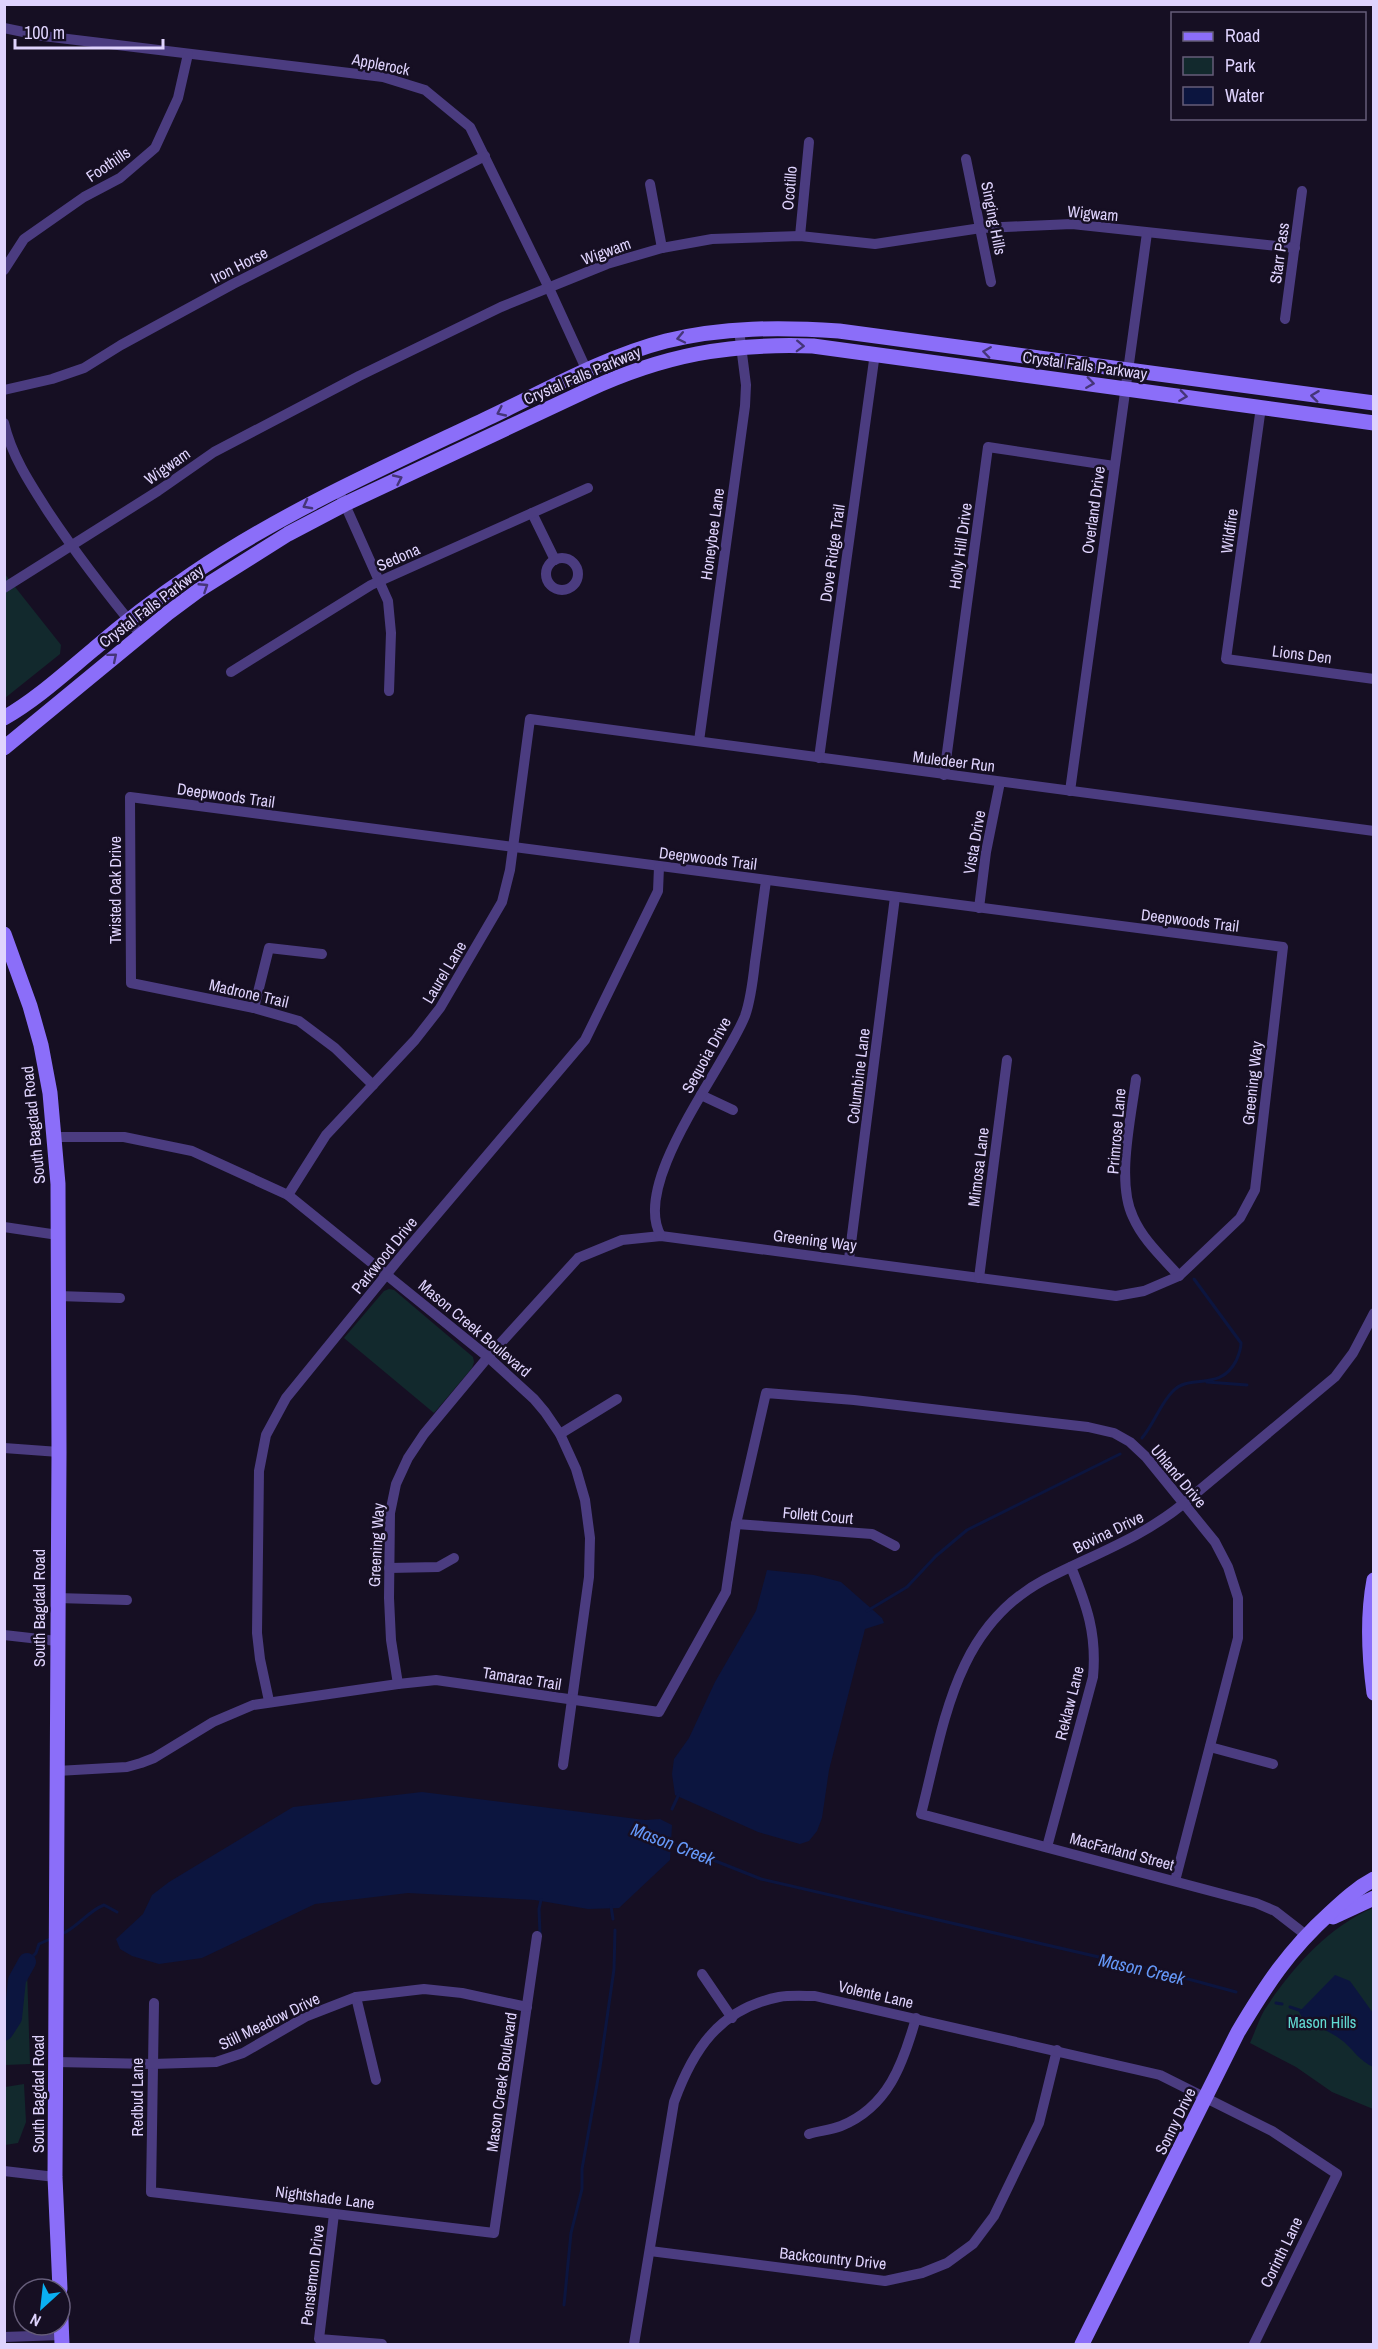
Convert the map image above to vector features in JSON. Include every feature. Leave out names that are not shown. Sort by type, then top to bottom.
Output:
[{"type":"main road","name":"Crystal Falls Parkway","points":[[4,718],[26,706],[128,620],[235,546],[339,489],[586,371],[664,341],[739,330],[773,328],[840,331],[1374,403]]},
{"type":"main road","name":"Crystal Falls Parkway","points":[[4,748],[140,634],[199,590],[288,534],[345,504],[627,372],[674,358],[741,346],[813,346],[1374,423]]},
{"type":"main road","points":[[26,706],[39,720]]},
{"type":"main road","name":"South Bagdad Road","points":[[4,934],[21,977],[41,1045],[55,1137],[59,1452],[55,2177],[59,2277]]},
{"type":"main road","points":[[1374,1580],[1370,1603],[1370,1665],[1374,1693]]},
{"type":"main road","name":"Sonny Drive","points":[[1082,2344],[1238,2032],[1262,1991],[1281,1964],[1312,1930],[1359,1887],[1374,1879]]},
{"type":"main road","name":"Sonny Drive","points":[[1312,1930],[1374,1898]]},
{"type":"street","name":"Applerock","points":[[4,28],[43,36],[383,77],[425,90],[470,127],[549,288],[586,371]]},
{"type":"street","name":"Foothills","points":[[4,270],[24,239],[84,197],[120,178],[155,148],[178,98],[188,54]]},
{"type":"street","name":"Ocotillo","points":[[800,236],[809,142]]},
{"type":"street","name":"Iron Horse","points":[[4,390],[52,379],[84,368],[121,345],[233,284],[485,156]]},
{"type":"street","name":"Singing Hills","points":[[966,159],[991,282]]},
{"type":"street","points":[[651,184],[662,248]]},
{"type":"street","name":"Starr Pass","points":[[1285,319],[1302,191]]},
{"type":"street","name":"Wigwam","points":[[4,588],[72,547],[214,452],[359,376],[501,308],[607,264],[662,248],[712,239],[800,236],[875,244],[981,228],[1072,224],[1294,248]]},
{"type":"street","name":"Overland Drive","points":[[1070,791],[1147,233]]},
{"type":"street","name":"Honeybee Lane","points":[[699,741],[745,406],[746,385],[739,330]]},
{"type":"street","name":"Dove Ridge Trail","points":[[819,758],[875,353]]},
{"type":"street","name":"Wildfire","points":[[1226,659],[1261,407]]},
{"type":"street","points":[[4,423],[22,470],[72,547],[140,634]]},
{"type":"street","name":"Holly Hill Drive","points":[[944,775],[988,447],[1114,466]]},
{"type":"street","name":"Sedona","points":[[231,672],[371,585],[588,488]]},
{"type":"street","points":[[339,489],[388,601],[391,633],[389,692]]},
{"type":"street","points":[[532,513],[555,560]]},
{"type":"street","name":"Lions Den","points":[[1226,659],[1374,679]]},
{"type":"street","name":"Muledeer Run","points":[[530,719],[1374,831]]},
{"type":"street","name":"Laurel Lane","points":[[288,1195],[326,1136],[434,1016],[502,902],[510,870],[530,719]]},
{"type":"street","name":"Vista Drive","points":[[979,908],[986,852],[1000,782]]},
{"type":"street","name":"Deepwoods Trail","points":[[129,797],[1283,947]]},
{"type":"street","name":"Twisted Oak Drive","points":[[129,797],[131,983]]},
{"type":"street","name":"Parkwood Drive","points":[[269,1701],[257,1633],[259,1471],[264,1441],[270,1424],[286,1398],[387,1274],[585,1040],[658,891],[659,867]]},
{"type":"street","name":"Sequoia Drive","points":[[661,1236],[655,1226],[655,1221],[663,1171],[669,1155],[737,1032],[748,1004],[766,881]]},
{"type":"street","name":"Columbine Lane","points":[[849,1259],[895,897]]},
{"type":"street","name":"Greening Way","points":[[398,1684],[391,1640],[389,1568],[390,1513],[401,1471],[424,1434],[488,1357],[578,1258],[622,1240],[661,1236],[1116,1296],[1144,1292],[1179,1276],[1240,1218],[1255,1190],[1283,947]]},
{"type":"street","points":[[254,1008],[269,948],[322,954]]},
{"type":"street","name":"Madrone Trail","points":[[131,983],[285,1016],[311,1029],[346,1058],[373,1085]]},
{"type":"street","name":"Mimosa Lane","points":[[979,1278],[1007,1060]]},
{"type":"street","name":"Primrose Lane","points":[[1136,1079],[1126,1166],[1127,1198],[1132,1216],[1142,1233],[1179,1276]]},
{"type":"street","points":[[701,1095],[733,1110]]},
{"type":"street","name":"Mason Creek Boulevard","points":[[55,1137],[124,1137],[192,1151],[288,1195],[488,1357],[534,1399],[560,1434],[581,1484],[590,1538],[589,1577],[563,1765]]},
{"type":"street","points":[[4,1227],[58,1235]]},
{"type":"street","points":[[58,1296],[120,1298]]},
{"type":"street","name":"Bovina Drive","points":[[921,1814],[955,1685],[976,1641],[986,1627],[1025,1590],[1142,1533],[1183,1504],[1335,1377],[1353,1353],[1374,1313]]},
{"type":"street","name":"Tamarac Trail","points":[[57,1771],[127,1767],[141,1764],[229,1714],[269,1701],[436,1680],[659,1712],[726,1592],[736,1524],[766,1393]]},
{"type":"street","name":"Uhland Drive","points":[[766,1393],[1088,1427],[1114,1433],[1130,1442],[1146,1457],[1215,1542],[1228,1567],[1238,1598],[1238,1638],[1175,1881]]},
{"type":"street","points":[[560,1434],[617,1399]]},
{"type":"street","points":[[4,1448],[59,1452]]},
{"type":"street","name":"Follett Court","points":[[736,1524],[872,1534],[895,1546]]},
{"type":"street","points":[[389,1568],[438,1567],[454,1558]]},
{"type":"street","name":"Reklaw Lane","points":[[1047,1847],[1093,1677],[1095,1656],[1093,1631],[1087,1606],[1071,1567]]},
{"type":"street","points":[[57,1598],[127,1600]]},
{"type":"street","points":[[4,1635],[57,1641]]},
{"type":"street","points":[[1210,1747],[1273,1764]]},
{"type":"street","name":"MacFarland Street","points":[[921,1814],[1256,1902],[1312,1930]]},
{"type":"street","name":"Mason Creek Boulevard","points":[[494,2233],[537,1936]]},
{"type":"street","points":[[702,1974],[732,2018]]},
{"type":"street","name":"Still Meadow Drive","points":[[56,2062],[152,2064],[216,2062],[243,2053],[307,2016],[356,1997],[424,1989],[462,1993],[527,2007]]},
{"type":"street","name":"Volente Lane","points":[[634,2344],[674,2102],[683,2078],[697,2050],[718,2026],[747,2009],[779,1998],[815,1996],[1160,2075],[1272,2132],[1337,2174]]},
{"type":"street","points":[[356,1997],[376,2080]]},
{"type":"street","name":"Redbud Lane","points":[[152,2192],[154,2004]]},
{"type":"street","points":[[809,2134],[839,2127],[865,2115],[884,2096],[906,2054],[916,2018]]},
{"type":"street","name":"Backcountry Drive","points":[[650,2251],[885,2281],[922,2273],[947,2263],[973,2244],[994,2216],[1039,2123],[1057,2050]]},
{"type":"street","points":[[4,2171],[55,2177]]},
{"type":"street","name":"Corinth Lane","points":[[1254,2344],[1337,2174]]},
{"type":"street","name":"Nightshade Lane","points":[[152,2192],[494,2233]]},
{"type":"street","name":"Penstemon Drive","points":[[334,2214],[319,2339],[382,2344]]},
{"type":"street","points":[[4,2337],[62,2340]]},
{"type":"green space","points":[[4,573],[61,645],[60,654],[5,698]]},
{"type":"green space","points":[[394,1290],[473,1357],[472,1368],[434,1413],[344,1338],[384,1291]]},
{"type":"green space","name":"Mason Hills","points":[[1373,1908],[1373,2109],[1332,2092],[1296,2067],[1250,2043],[1265,2009],[1299,1964],[1326,1937]]},
{"type":"green space","points":[[22,1962],[27,1970],[30,2064],[5,2065],[5,2003]]},
{"type":"green space","points":[[24,2084],[26,2122],[18,2143],[5,2145],[5,2087]]},
{"type":"water","points":[[767,1570],[814,1575],[841,1582],[882,1618],[884,1623],[865,1629],[829,1770],[822,1818],[817,1831],[809,1841],[800,1844],[758,1832],[675,1795],[672,1774],[674,1759],[689,1738],[715,1682],[756,1611]]},
{"type":"water","points":[[422,1792],[645,1820],[660,1819],[672,1825],[670,1860],[619,1908],[588,1909],[535,1900],[408,1893],[315,1904],[202,1958],[159,1964],[132,1956],[120,1949],[116,1939],[143,1914],[152,1895],[169,1882],[293,1807]]},
{"type":"water","points":[[1335,1975],[1350,1981],[1373,2013],[1373,2067],[1339,2038],[1304,2021],[1299,2012]]},
{"type":"waterway","points":[[1142,1438],[1173,1391],[1188,1383],[1222,1376],[1236,1361],[1240,1352],[1241,1343],[1194,1279]]},
{"type":"waterway","points":[[1207,1382],[1247,1385]]},
{"type":"waterway","points":[[867,1611],[907,1587],[936,1556],[967,1530],[1120,1454]]},
{"type":"waterway","points":[[672,1809],[679,1794]]},
{"type":"waterway","name":"Mason Creek","points":[[670,1843],[761,1879],[1155,1970],[1236,1992]]},
{"type":"waterway","points":[[540,1934],[541,1900]]},
{"type":"waterway","name":"Mason Creek","points":[[62,1934],[104,1905],[117,1912]]},
{"type":"waterway","points":[[611,1906],[613,1919]]},
{"type":"waterway","points":[[564,2305],[571,2233],[582,2189],[582,2169],[614,1969],[615,1930]]},
{"type":"waterway","name":"Mason Creek","points":[[27,1962],[36,1953],[39,1944],[50,1939]]},
{"type":"waterway","name":"Mason Creek","points":[[4,2032],[13,2018],[17,1980],[27,1962]]},
{"type":"waterway","name":"Mason Creek","points":[[1276,2003],[1282,2004]]},
{"type":"waterway","name":"Mason Creek","points":[[1290,2007],[1302,2011]]}]
